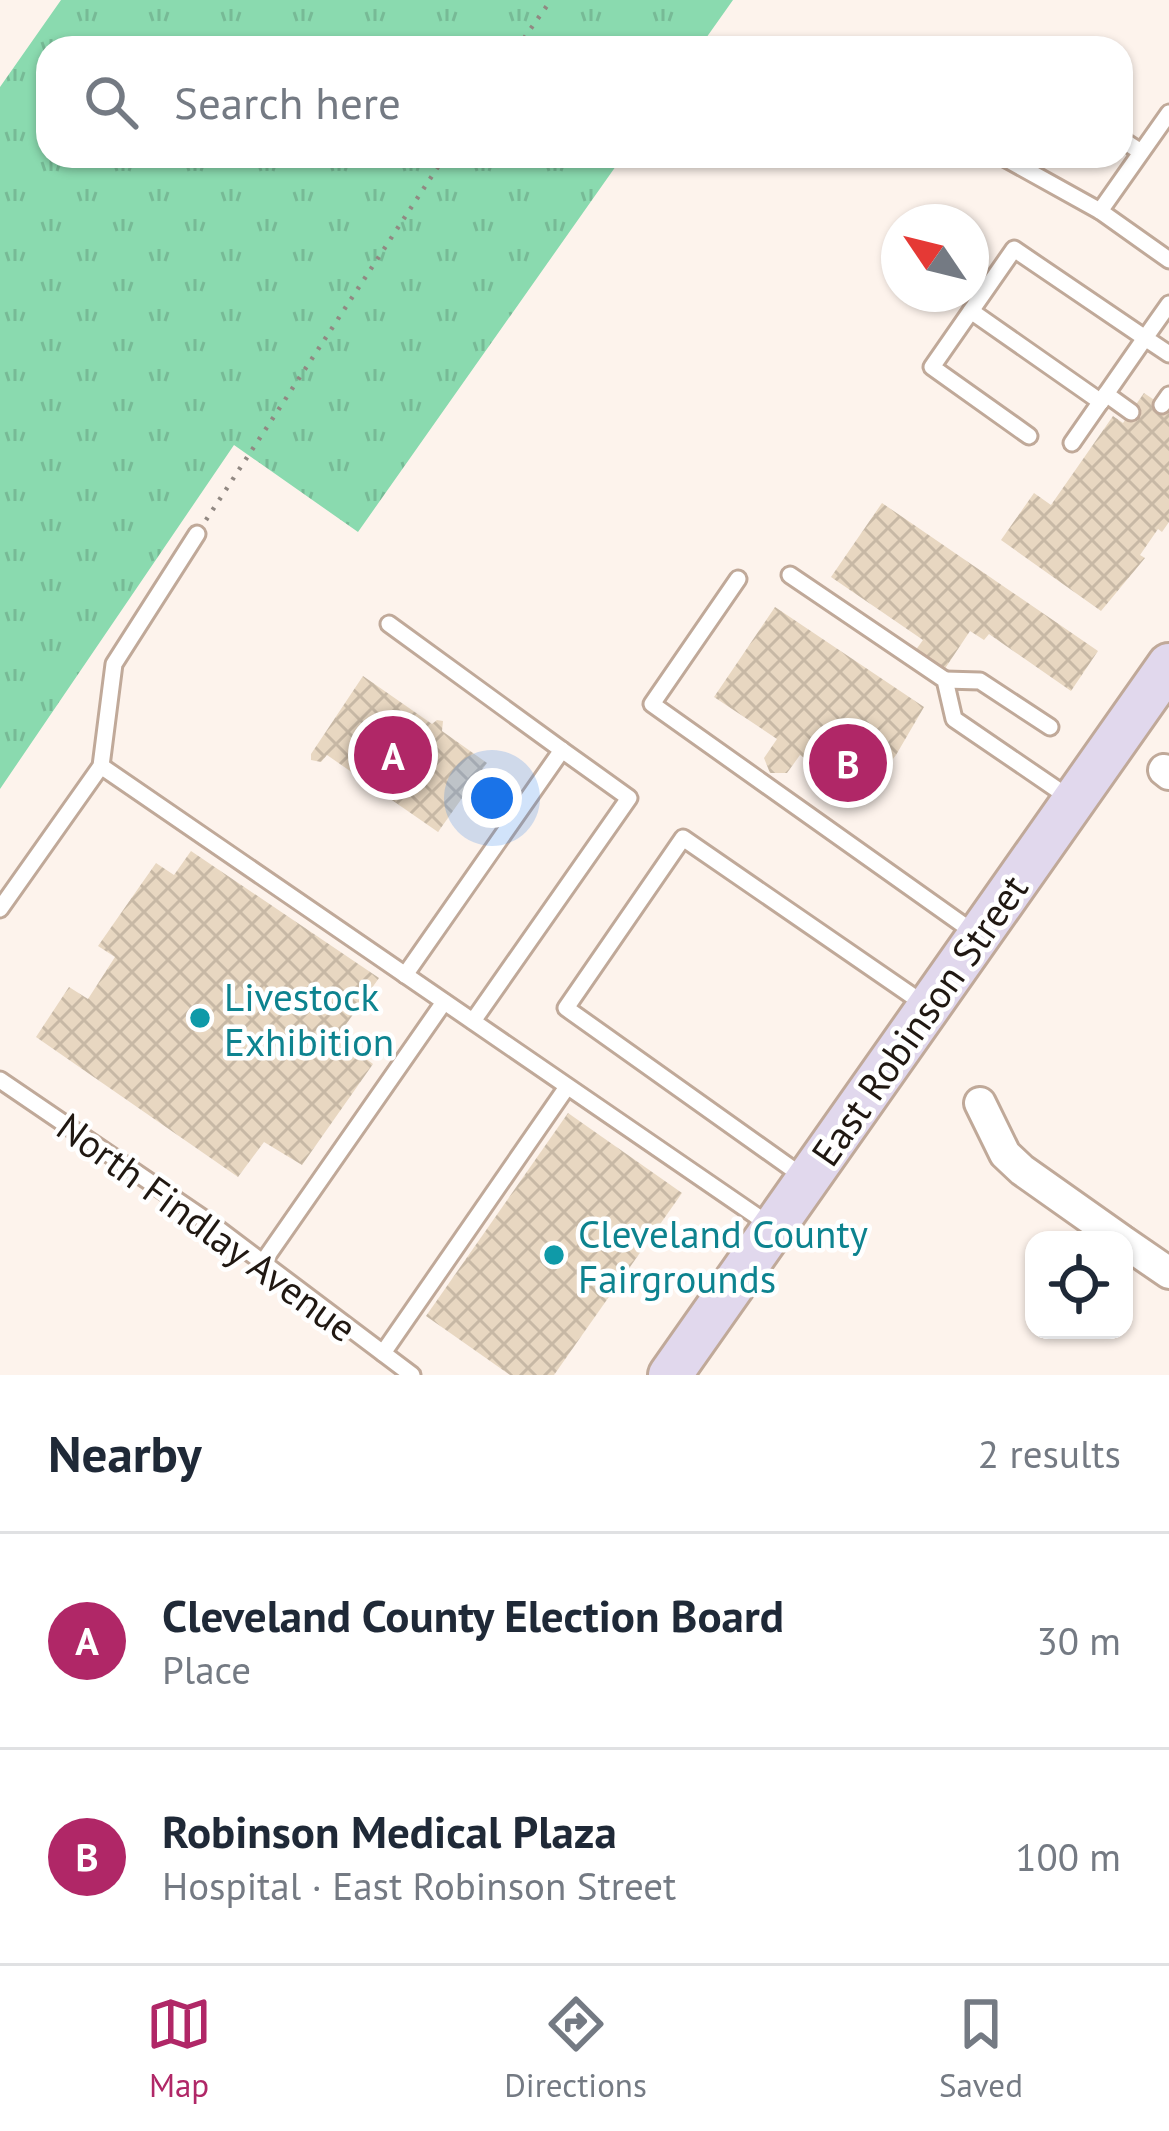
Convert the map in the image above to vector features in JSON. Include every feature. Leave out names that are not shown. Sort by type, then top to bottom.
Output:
[{"type":"main road","name":"East Robinson Street","points":[[670,1375],[1169,664]]},
{"type":"street","points":[[980,1102],[1005,1154],[1109,1231]]},
{"type":"street","points":[[1133,1248],[1169,1274]]},
{"type":"lane","points":[[1133,164],[1169,112]]},
{"type":"lane","points":[[1133,147],[1141,152]]},
{"type":"lane","points":[[1023,168],[1100,211],[1169,260]]},
{"type":"lane","points":[[1100,211],[1130,168]]},
{"type":"lane","points":[[989,284],[1014,249],[1169,354]]},
{"type":"lane","points":[[1072,443],[1169,304]]},
{"type":"lane","points":[[969,312],[932,367],[1029,436]]},
{"type":"lane","points":[[972,312],[1131,412]]},
{"type":"lane","points":[[0,909],[101,766],[114,664],[196,534]]},
{"type":"lane","points":[[790,575],[945,680],[980,680],[1050,727]]},
{"type":"lane","points":[[738,579],[652,704],[979,936]]},
{"type":"lane","points":[[389,624],[629,798],[472,1021]]},
{"type":"lane","points":[[945,680],[954,719],[1073,801]]},
{"type":"lane","points":[[404,974],[562,750]]},
{"type":"lane","points":[[101,766],[773,1228]]},
{"type":"lane","points":[[807,1180],[566,1008],[683,838],[928,1007]]},
{"type":"lane","points":[[262,1262],[444,1002]]},
{"type":"lane","name":"North Findlay Avenue","points":[[0,1080],[262,1262],[412,1375]]},
{"type":"lane","points":[[383,1353],[568,1087]]},
{"type":"path","points":[[525,36],[550,0]]},
{"type":"path","points":[[196,534],[437,168]]},
{"type":"green space","points":[[61,0],[733,0],[708,36],[36,36],[36,168],[615,168],[358,532],[234,445],[0,789],[0,87]]},
{"type":"building","points":[[1144,393],[1169,410],[1169,522],[1162,532],[1158,529],[1140,555],[1145,558],[1101,611],[1001,540],[1034,493],[1051,505],[1113,416],[1123,423]]},
{"type":"building","points":[[882,503],[1098,651],[1071,691],[989,634],[984,640],[970,631],[944,670],[915,651],[923,640],[831,577]]},
{"type":"building","points":[[775,607],[924,707],[896,755],[862,798],[800,755],[787,773],[770,773],[764,758],[777,739],[714,697]]},
{"type":"building","points":[[363,676],[432,724],[443,721],[442,731],[487,763],[438,832],[327,755],[321,762],[311,760]]},
{"type":"building","name":"Livestock Exhibition","points":[[191,851],[379,978],[337,1037],[373,1064],[302,1165],[264,1142],[238,1177],[36,1037],[69,987],[88,999],[115,957],[98,946],[156,863],[174,875]]},
{"type":"building","name":"Cleveland County Fairgrounds","points":[[568,1113],[682,1193],[554,1375],[510,1375],[426,1316]]},
{"type":"place","name":"Cleveland County Election Board","points":[[393,755]]},
{"type":"place","name":"Robinson Medical Plaza","points":[[848,763]]},
{"type":"place","name":"Livestock Exhibition","points":[[200,1018]]},
{"type":"place","name":"Cleveland County Fairgrounds","points":[[554,1255]]}]
